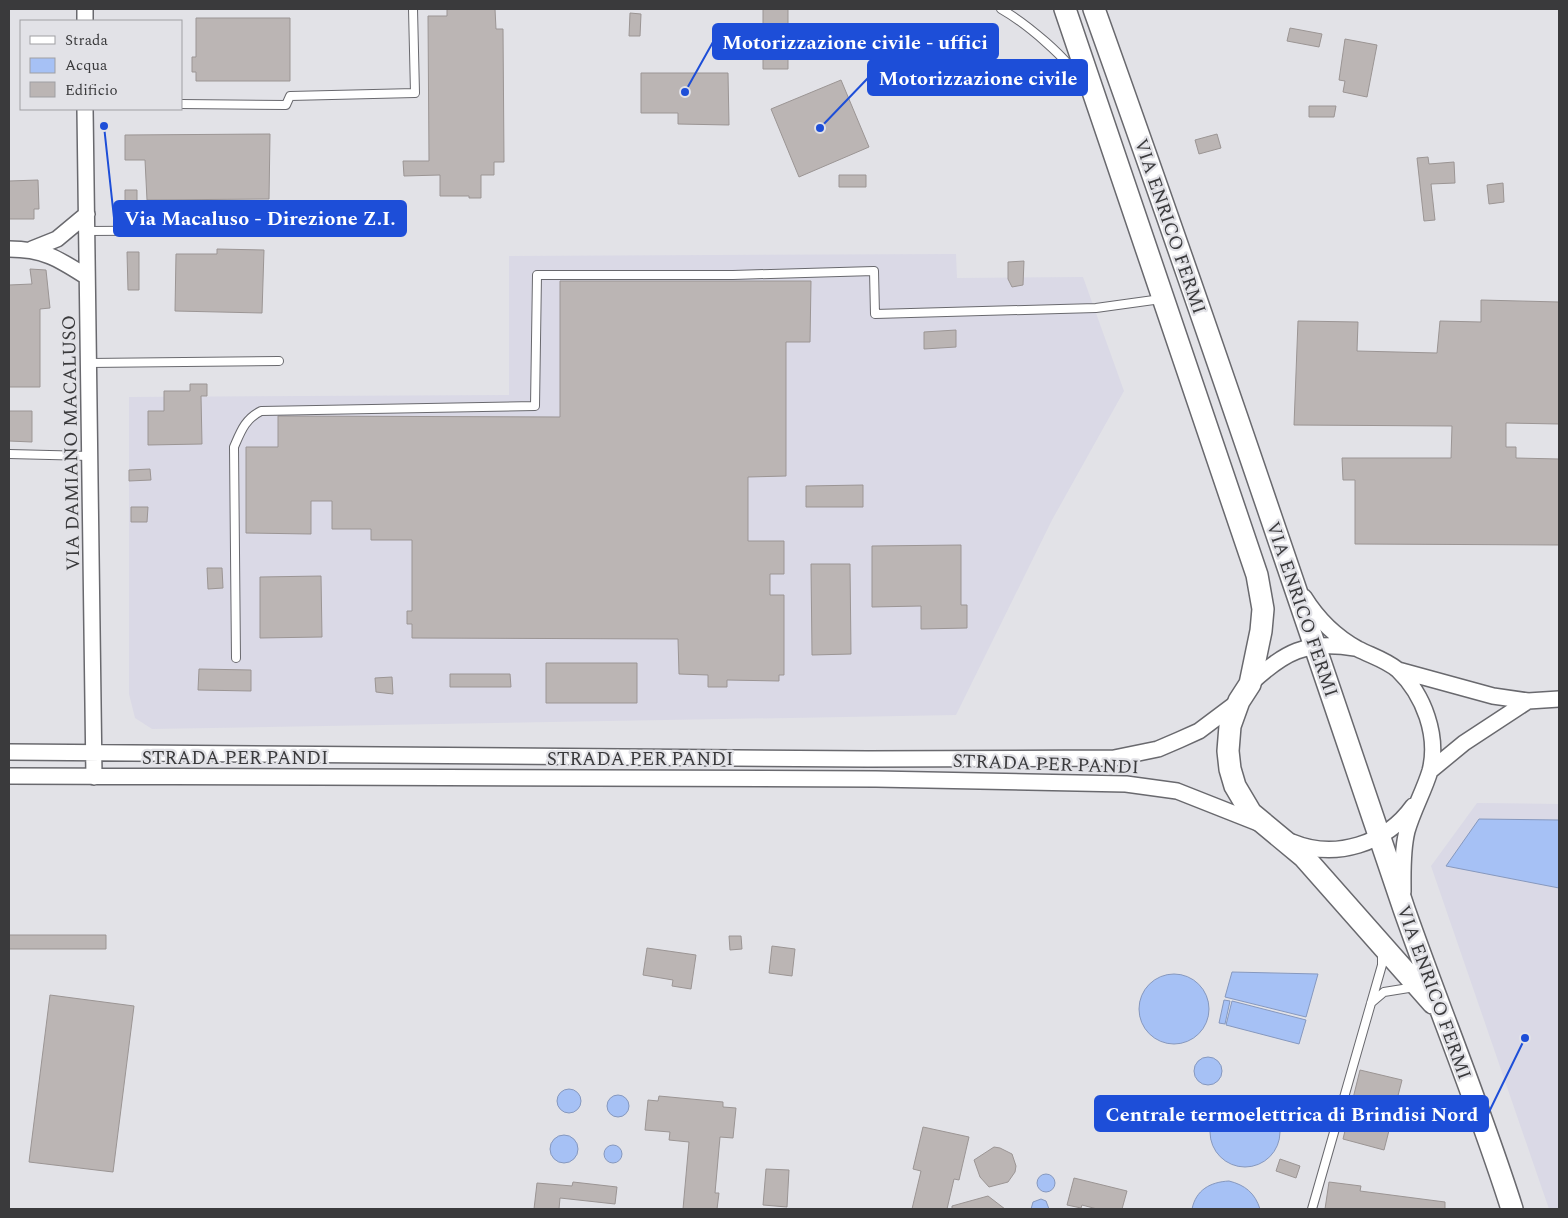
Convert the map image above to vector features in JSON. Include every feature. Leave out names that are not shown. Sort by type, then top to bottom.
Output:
[{"type":"street","name":"VIA ENRICO FERMI","points":[[1064,9],[1252,556],[1263,609],[1261,631],[1244,693],[1230,726],[1228,751],[1230,769],[1242,801],[1272,832],[1304,857],[1379,942],[1422,980]]},
{"type":"street","name":"VIA ENRICO FERMI","points":[[1094,9],[1381,837],[1403,904],[1422,980],[1440,1011],[1487,1131],[1512,1209]]},
{"type":"street","name":"VIA DAMIANO MACALUSO","points":[[86,110],[94,777]]},
{"type":"street","points":[[9,249],[32,249],[57,240],[87,214]]},
{"type":"street","points":[[32,249],[61,260],[88,277]]},
{"type":"street","points":[[1293,579],[1310,607],[1324,623],[1359,649],[1379,657],[1398,670],[1413,687],[1424,708],[1430,729],[1432,751],[1430,770],[1408,831],[1404,848],[1403,904]]},
{"type":"street","name":"STRADA PER PANDI","points":[[9,752],[868,759],[1114,758],[1158,749],[1199,731],[1244,693],[1273,662],[1303,648],[1339,646],[1359,649]]},
{"type":"street","points":[[1398,670],[1492,696],[1528,701],[1559,699]]},
{"type":"street","points":[[1430,770],[1464,743],[1528,701]]},
{"type":"street","name":"STRADA PER PANDI","points":[[9,776],[876,778],[1126,784],[1177,791],[1230,810],[1301,846],[1323,850],[1345,849],[1381,837]]},
{"type":"street","points":[[1381,837],[1404,818],[1420,797]]},
{"type":"lane","points":[[182,104],[286,105],[290,96],[415,93],[413,9]]},
{"type":"lane","points":[[1001,9],[1021,20],[1079,79],[1106,134]]},
{"type":"lane","points":[[87,231],[272,230]]},
{"type":"lane","points":[[236,658],[234,447],[241,430],[250,416],[262,411],[535,406],[536,275],[733,275],[874,271],[875,314],[1096,308],[1163,299]]},
{"type":"lane","points":[[89,363],[279,361]]},
{"type":"lane","points":[[9,454],[90,456]]},
{"type":"lane","points":[[1312,1209],[1369,1004],[1382,965],[1383,956],[1379,942]]},
{"type":"lane","points":[[1369,1004],[1376,997],[1392,989],[1422,980]]},
{"type":"shaded area","points":[[956,254],[957,278],[1083,277],[1124,391],[1052,520],[956,715],[152,729],[135,718],[129,694],[129,397],[509,395],[509,256]]},
{"type":"shaded area","points":[[1477,803],[1559,804],[1559,1209],[1549,1209],[1431,866]]},
{"type":"water","points":[[1479,819],[1559,820],[1559,888],[1446,866]]},
{"type":"water","points":[[1232,972],[1318,974],[1306,1017],[1225,997]]},
{"type":"water","points":[[1174,974],[1193,980],[1203,990],[1209,1009],[1203,1028],[1193,1038],[1174,1044],[1155,1038],[1145,1028],[1139,1009],[1145,990],[1155,980]]},
{"type":"water","points":[[1224,1000],[1230,1001],[1225,1024],[1219,1023]]},
{"type":"water","points":[[1232,1001],[1306,1020],[1299,1044],[1226,1025]]},
{"type":"water","points":[[1208,1057],[1218,1061],[1222,1071],[1218,1081],[1208,1085],[1198,1081],[1194,1071],[1198,1061]]},
{"type":"water","points":[[564,1089],[574,1089],[581,1096],[581,1106],[574,1113],[564,1113],[557,1106],[557,1096]]},
{"type":"water","points":[[618,1095],[626,1098],[629,1106],[626,1114],[618,1117],[610,1114],[607,1106],[610,1098]]},
{"type":"water","points":[[1245,1097],[1258,1100],[1270,1107],[1277,1119],[1280,1132],[1277,1145],[1270,1157],[1258,1164],[1245,1167],[1232,1164],[1220,1157],[1213,1145],[1210,1132],[1213,1119],[1220,1107],[1232,1100]]},
{"type":"water","points":[[564,1135],[574,1139],[578,1149],[574,1159],[564,1163],[554,1159],[550,1149],[554,1139]]},
{"type":"water","points":[[613,1145],[621,1150],[622,1154],[617,1162],[613,1163],[605,1158],[604,1154],[609,1146]]},
{"type":"water","points":[[1046,1174],[1052,1177],[1055,1183],[1052,1189],[1046,1192],[1040,1189],[1037,1183],[1040,1177]]},
{"type":"water","points":[[1229,1181],[1249,1190],[1260,1209],[1192,1209],[1200,1192],[1205,1188],[1216,1183]]},
{"type":"water","points":[[1041,1199],[1046,1201],[1049,1209],[1031,1209],[1033,1202]]},
{"type":"building","points":[[447,9],[495,9],[496,29],[503,29],[504,162],[494,162],[494,175],[481,175],[481,198],[440,196],[440,175],[404,176],[403,161],[429,161],[428,16],[447,16]]},
{"type":"building","points":[[763,9],[788,9],[788,69],[763,69]]},
{"type":"building","points":[[630,13],[641,14],[640,36],[629,36]]},
{"type":"building","points":[[196,18],[290,18],[290,81],[196,81],[196,72],[192,72],[192,57],[196,57]]},
{"type":"building","points":[[1290,28],[1322,34],[1319,47],[1287,41]]},
{"type":"building","points":[[1345,39],[1377,45],[1367,97],[1343,92],[1345,81],[1339,80]]},
{"type":"building","points":[[641,73],[728,73],[729,125],[678,124],[678,113],[641,113]]},
{"type":"building","points":[[841,80],[869,147],[799,177],[771,109]]},
{"type":"building","points":[[1309,106],[1336,106],[1334,117],[1309,117]]},
{"type":"building","points":[[270,134],[269,199],[147,200],[145,160],[125,160],[125,135]]},
{"type":"building","points":[[1217,134],[1221,148],[1199,154],[1195,140]]},
{"type":"building","points":[[1428,157],[1429,164],[1454,162],[1455,183],[1431,184],[1435,220],[1424,221],[1417,158]]},
{"type":"building","points":[[839,175],[866,175],[866,187],[839,187]]},
{"type":"building","points":[[38,180],[39,209],[34,209],[34,219],[9,219],[9,181]]},
{"type":"building","points":[[1503,183],[1504,202],[1489,204],[1487,185]]},
{"type":"building","points":[[125,190],[137,190],[137,206],[125,206]]},
{"type":"building","points":[[217,249],[264,250],[262,313],[175,311],[176,254],[217,254]]},
{"type":"building","points":[[127,252],[139,252],[139,290],[128,290]]},
{"type":"building","points":[[1024,261],[1023,285],[1012,287],[1008,279],[1008,262]]},
{"type":"building","points":[[30,269],[46,270],[50,308],[40,309],[40,387],[9,387],[9,285],[32,284]]},
{"type":"building","points":[[560,281],[811,281],[810,342],[786,342],[786,476],[748,477],[748,541],[784,541],[784,574],[770,574],[770,595],[784,595],[784,675],[779,675],[779,681],[727,680],[727,687],[708,687],[708,675],[679,674],[678,639],[412,638],[412,624],[407,624],[407,611],[412,611],[412,540],[371,540],[371,529],[332,529],[332,501],[311,501],[311,534],[246,533],[246,447],[278,447],[278,416],[560,417]]},
{"type":"building","points":[[1481,300],[1559,302],[1559,424],[1506,423],[1506,447],[1516,447],[1516,458],[1559,459],[1559,545],[1355,544],[1355,480],[1343,480],[1342,458],[1451,458],[1452,426],[1294,425],[1298,321],[1358,322],[1357,351],[1437,353],[1440,321],[1481,322]]},
{"type":"building","points":[[956,330],[956,347],[924,349],[924,332]]},
{"type":"building","points":[[190,384],[207,384],[207,396],[201,396],[202,444],[148,445],[148,411],[164,411],[164,391],[190,391]]},
{"type":"building","points":[[9,411],[32,411],[32,442],[9,441]]},
{"type":"building","points":[[150,469],[151,480],[129,481],[129,470]]},
{"type":"building","points":[[863,485],[863,507],[806,507],[806,486]]},
{"type":"building","points":[[131,507],[148,507],[147,522],[131,522]]},
{"type":"building","points":[[961,545],[961,605],[967,605],[967,628],[921,629],[921,606],[872,607],[872,546]]},
{"type":"building","points":[[811,564],[850,564],[851,654],[812,655]]},
{"type":"building","points":[[207,568],[222,568],[223,588],[208,589]]},
{"type":"building","points":[[321,576],[322,637],[260,638],[260,577]]},
{"type":"building","points":[[546,663],[637,663],[637,703],[546,703]]},
{"type":"building","points":[[199,669],[251,670],[251,691],[198,690]]},
{"type":"building","points":[[450,674],[510,674],[511,687],[450,687]]},
{"type":"building","points":[[392,677],[393,694],[376,692],[375,678]]},
{"type":"building","points":[[9,935],[106,935],[106,949],[9,949]]},
{"type":"building","points":[[729,936],[741,936],[742,949],[730,950]]},
{"type":"building","points":[[772,946],[795,949],[792,976],[769,973]]},
{"type":"building","points":[[647,948],[696,955],[691,989],[672,986],[673,980],[643,975]]},
{"type":"building","points":[[50,995],[134,1006],[113,1172],[29,1162]]},
{"type":"building","points":[[1360,1070],[1402,1080],[1384,1150],[1343,1139]]},
{"type":"building","points":[[659,1096],[723,1102],[723,1107],[736,1108],[733,1138],[720,1137],[715,1193],[719,1193],[717,1209],[683,1209],[689,1142],[669,1140],[670,1132],[645,1130],[648,1100],[658,1101]]},
{"type":"building","points":[[923,1127],[969,1137],[959,1180],[954,1179],[947,1209],[912,1209],[921,1171],[913,1169]]},
{"type":"building","points":[[994,1147],[1012,1154],[1016,1166],[1015,1172],[1008,1182],[989,1187],[980,1177],[974,1160]]},
{"type":"building","points":[[1280,1159],[1300,1166],[1296,1178],[1276,1171]]},
{"type":"building","points":[[766,1169],[789,1170],[787,1207],[763,1205]]},
{"type":"building","points":[[1074,1178],[1127,1191],[1122,1209],[1097,1209],[1082,1205],[1081,1208],[1067,1205]]},
{"type":"building","points":[[573,1182],[617,1187],[615,1204],[560,1198],[559,1209],[534,1209],[537,1183],[572,1186]]},
{"type":"building","points":[[1329,1182],[1361,1186],[1360,1191],[1445,1202],[1445,1209],[1325,1209]]},
{"type":"building","points":[[988,1196],[1005,1209],[952,1209],[952,1206]]},
{"type":"place","name":"Motorizzazione civile - uffici","points":[[685,92]]},
{"type":"place","name":"Via Macaluso - Direzione Z.I.","points":[[104,126]]},
{"type":"place","name":"Motorizzazione civile","points":[[820,128]]},
{"type":"place","name":"Centrale termoelettrica di Brindisi Nord","points":[[1525,1038]]}]
